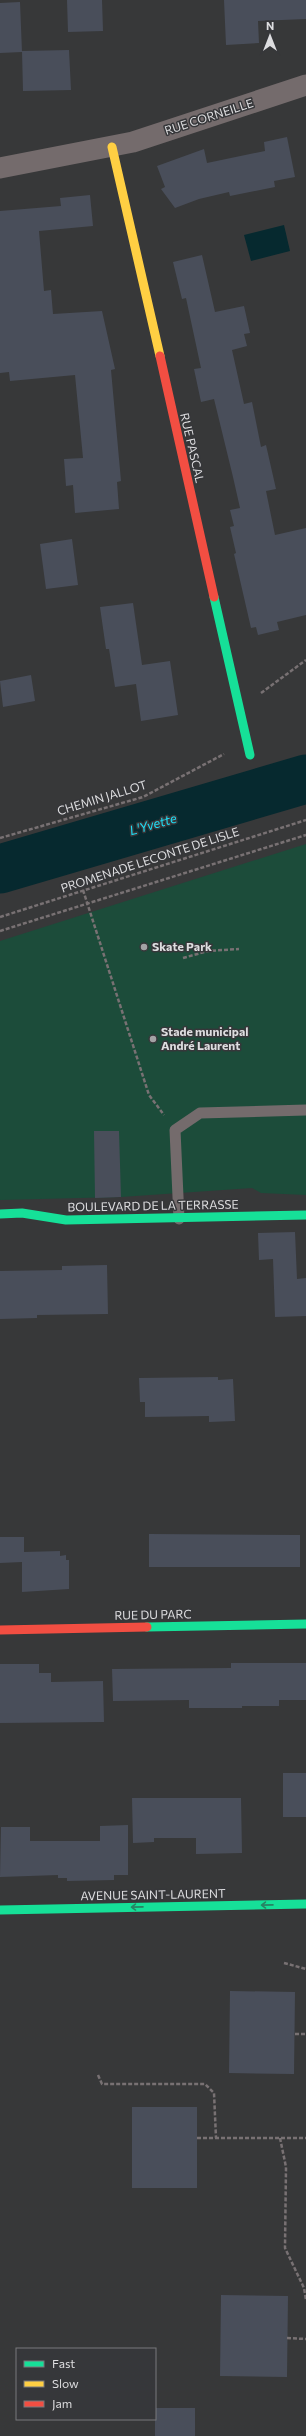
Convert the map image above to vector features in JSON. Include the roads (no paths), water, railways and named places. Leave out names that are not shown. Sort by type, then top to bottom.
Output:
[{"type":"street","name":"RUE CORNEILLE","points":[[0,168],[133,142],[306,85]]},
{"type":"street","name":"RUE PASCAL","points":[[112,147],[250,755]]},
{"type":"street","name":"BOULEVARD DE LA TERRASSE","points":[[0,1214],[22,1214],[66,1220],[179,1219],[306,1215]]},
{"type":"street","name":"RUE DU PARC","points":[[0,1630],[306,1624]]},
{"type":"street","name":"AVENUE SAINT-LAURENT","points":[[0,1910],[306,1904]]},
{"type":"lane","points":[[179,1219],[175,1130],[200,1113],[306,1110]]},
{"type":"water","points":[[284,225],[290,251],[251,261],[244,235]]},
{"type":"waterway","name":"L'Yvette","points":[[0,869],[306,779]]},
{"type":"place","name":"Skate Park","points":[[144,947]]},
{"type":"place","name":"Stade municipal André Laurent","points":[[153,1039]]}]
